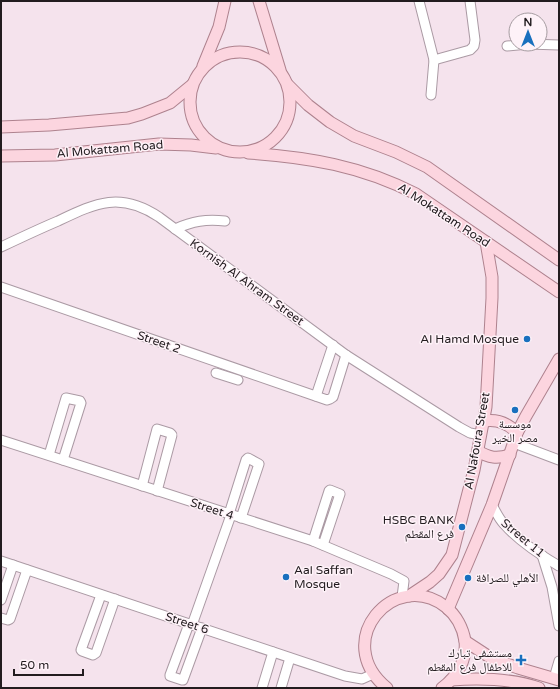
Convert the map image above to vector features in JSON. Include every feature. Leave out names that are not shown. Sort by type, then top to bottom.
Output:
[{"type":"main road","points":[[225,1],[217,33],[201,70],[192,85],[189,100],[191,114],[197,128],[206,140],[219,148],[233,152],[248,153],[262,148],[274,139],[284,128],[289,114],[291,100],[288,85]]},
{"type":"main road","points":[[258,1],[281,72],[288,85],[308,105],[330,122],[354,136],[396,152],[427,167],[559,260]]},
{"type":"main road","points":[[201,70],[210,61],[222,55],[234,52],[248,52],[260,56],[272,63],[281,72]]},
{"type":"main road","points":[[1,127],[49,125],[128,118],[170,103],[192,85]]},
{"type":"main road","name":"Al Mokattam Road","points":[[1,156],[55,155],[159,144],[219,148]]},
{"type":"main road","name":"Al Mokattam Road","points":[[248,153],[272,154],[320,161],[367,173],[392,182],[416,194],[559,292]]},
{"type":"main road","name":"Al Nafoura Street","points":[[373,674],[368,666],[365,656],[365,638],[368,628],[378,612],[393,601],[406,597],[430,582],[439,574],[452,555],[478,451],[486,407],[492,277],[486,242]]},
{"type":"main road","points":[[448,609],[492,505],[516,438],[526,416],[559,360]]},
{"type":"main road","points":[[484,421],[490,420],[502,422],[513,428],[516,438]]},
{"type":"main road","points":[[478,451],[490,457],[497,458],[510,455]]},
{"type":"main road","points":[[406,597],[422,597],[434,600],[448,609],[458,620],[465,641],[462,662],[457,673],[442,688]]},
{"type":"main road","points":[[465,641],[491,658],[518,668],[557,679]]},
{"type":"main road","points":[[373,674],[387,688]]},
{"type":"main road","points":[[451,680],[478,678],[524,684],[539,688]]},
{"type":"street","points":[[419,1],[434,60],[431,95]]},
{"type":"street","points":[[434,60],[470,50],[474,46],[475,40],[470,1]]},
{"type":"street","points":[[507,46],[528,44],[559,45]]},
{"type":"street","name":"Kornish Al Ahram Street","points":[[1,246],[82,210],[104,203],[128,203],[139,206],[150,211],[346,355],[459,427],[470,433],[481,435]]},
{"type":"street","points":[[175,229],[188,223],[200,221],[225,221]]},
{"type":"street","name":"Street 2","points":[[1,287],[327,400],[333,397],[346,355]]},
{"type":"street","points":[[316,396],[333,345]]},
{"type":"street","points":[[227,377],[231,366]]},
{"type":"street","points":[[216,373],[238,380]]},
{"type":"street","points":[[49,455],[66,398],[80,401],[81,403],[63,460]]},
{"type":"street","points":[[142,486],[157,429],[170,433],[172,435],[157,491]]},
{"type":"street","points":[[516,438],[559,460]]},
{"type":"street","name":"Street 4","points":[[1,440],[230,515],[313,540],[404,581],[406,597]]},
{"type":"street","points":[[202,628],[183,680],[170,676],[191,624],[230,515],[246,460],[248,458],[259,464],[241,518]]},
{"type":"street","points":[[313,540],[329,491],[338,492],[340,494],[323,545]]},
{"type":"street","name":"Street 11","points":[[492,505],[503,524],[542,555],[559,566]]},
{"type":"street","points":[[542,555],[552,587],[559,626]]},
{"type":"street","name":"Street 6","points":[[1,561],[354,679],[362,679],[373,674]]},
{"type":"street","points":[[1,600],[13,565]]},
{"type":"street","points":[[1,618],[8,620],[10,619],[27,570]]},
{"type":"street","points":[[101,595],[82,649],[82,651],[93,656],[96,654],[115,599]]},
{"type":"street","points":[[262,688],[273,652]]},
{"type":"street","points":[[281,688],[290,658]]},
{"type":"street","points":[[557,679],[559,661]]},
{"type":"place","name":"Al Hamd Mosque","points":[[527,339]]},
{"type":"place","name":"موسسة مصر الخير","points":[[515,410]]},
{"type":"place","name":"HSBC BANK فرع المقطم","points":[[462,527]]},
{"type":"place","name":"Aal Saffan Mosque","points":[[286,577]]},
{"type":"place","name":"الأهلي للصرافة","points":[[468,578]]},
{"type":"place","name":"مستشفى تبارك للاطفال فرع المقطم","points":[[521,660]]}]
